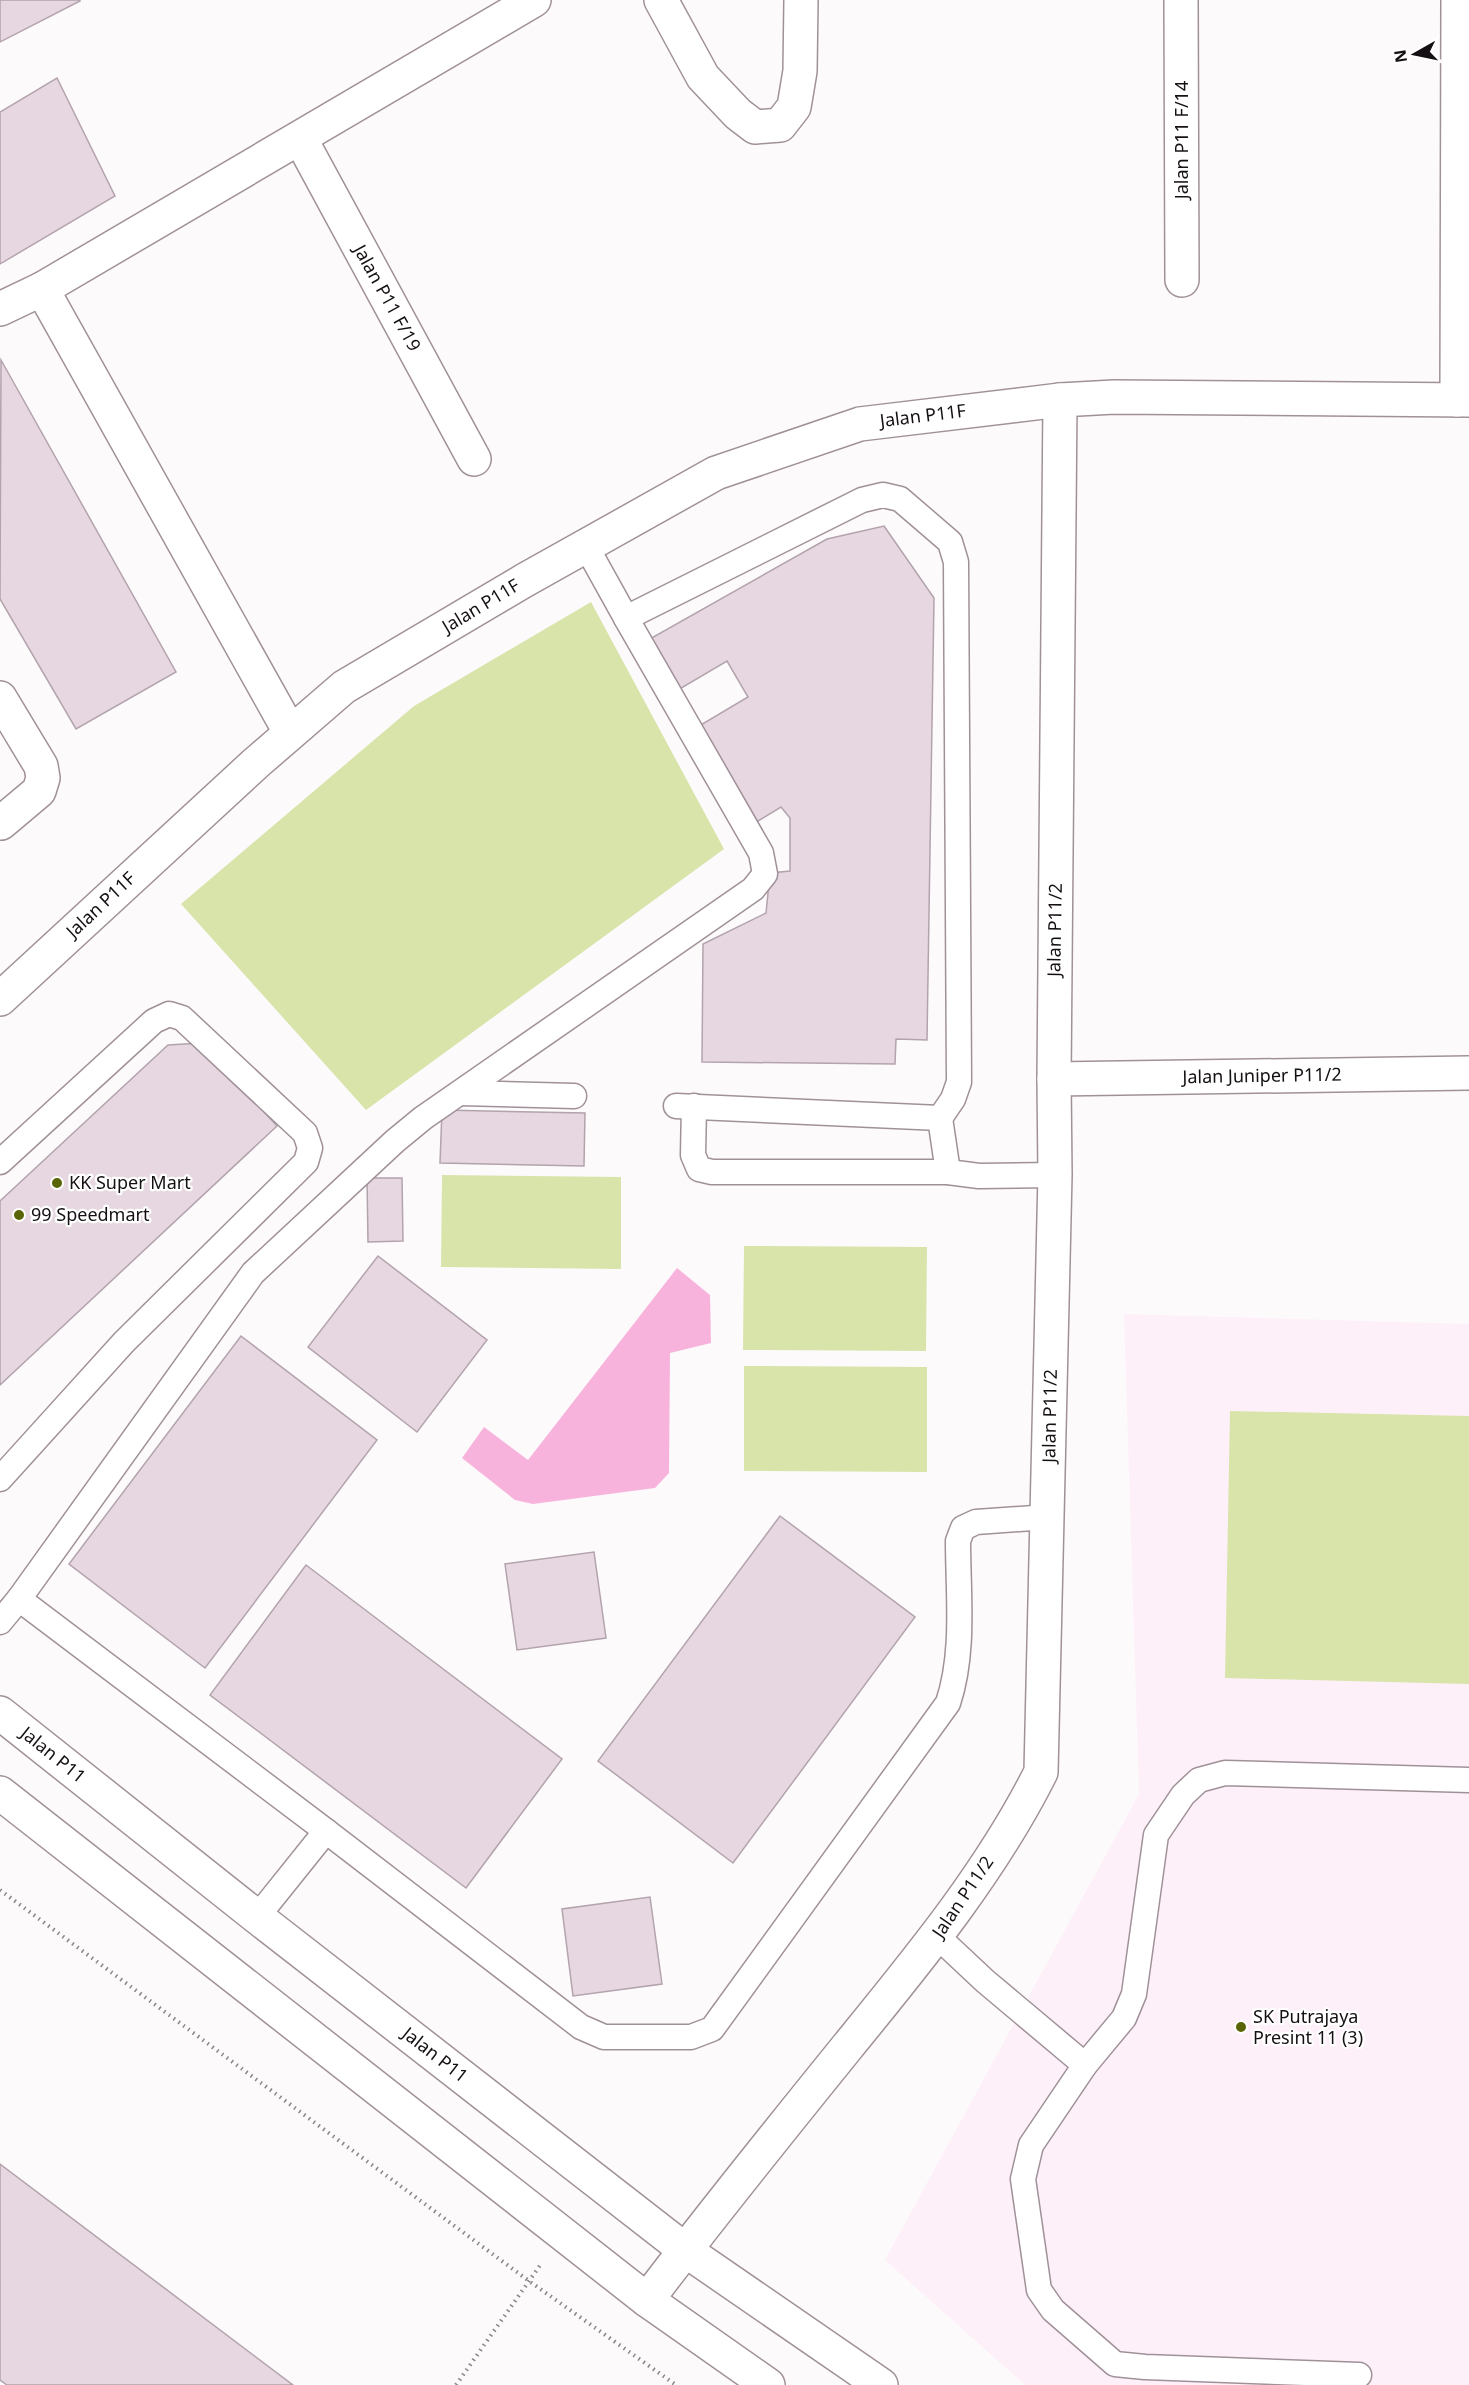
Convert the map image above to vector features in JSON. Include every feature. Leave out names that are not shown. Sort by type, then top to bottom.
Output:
[{"type":"street","points":[[0,309],[42,290],[300,138],[495,10],[534,0]]},
{"type":"street","points":[[661,0],[703,77],[738,114],[755,127],[780,124],[794,107],[800,70],[801,0]]},
{"type":"street","name":"Jalan P11 F/14","points":[[1181,0],[1182,280]]},
{"type":"street","points":[[1458,0],[1463,400]]},
{"type":"street","name":"Jalan P11 F/19","points":[[300,138],[474,459]]},
{"type":"street","points":[[42,290],[290,732]]},
{"type":"street","name":"Jalan P11F","points":[[0,999],[290,732],[344,687],[716,473],[860,423],[1060,400],[1114,397],[1463,400]]},
{"type":"street","name":"Jalan P11/2","points":[[647,2300],[937,1936],[1022,1810],[1041,1772],[1055,1175],[1060,400]]},
{"type":"street","points":[[0,698],[40,766],[42,778],[39,791],[1,823]]},
{"type":"street","name":"Jalan Juniper P11/2","points":[[1054,1079],[1469,1073]]},
{"type":"street","name":"Jalan P11","points":[[0,1713],[257,1917],[685,2250],[881,2385]]},
{"type":"street","points":[[0,1793],[647,2300],[768,2385]]},
{"type":"lane","points":[[626,618],[862,500],[883,495],[900,499],[950,542],[956,572],[959,1082],[953,1099],[940,1118],[948,1172]]},
{"type":"lane","points":[[0,1622],[19,1599],[253,1273],[395,1141],[423,1118],[753,889],[765,874],[761,853],[586,546]]},
{"type":"lane","points":[[0,1479],[124,1342],[306,1162],[310,1148],[305,1133],[182,1018],[169,1014],[154,1022],[5,1148]]},
{"type":"lane","points":[[461,1092],[574,1096]]},
{"type":"lane","points":[[940,1118],[685,1106],[693,1155],[699,1169],[712,1172],[948,1172],[979,1176],[1055,1175]]},
{"type":"lane","points":[[19,1599],[581,2027],[604,2037],[692,2037],[712,2029],[948,1703],[955,1683],[958,1657],[958,1541],[963,1528],[976,1522],[1048,1517]]},
{"type":"lane","points":[[1359,2375],[1115,2364],[1053,2310],[1039,2290],[1023,2179],[1031,2145],[1084,2065],[1124,2018],[1134,1994],[1156,1835],[1183,1795],[1199,1780],[1225,1773],[1469,1780]]},
{"type":"lane","points":[[257,1917],[326,1831]]},
{"type":"lane","points":[[937,1936],[985,1981],[1084,2065]]},
{"type":"path","points":[[0,1890],[529,2281],[676,2385]]},
{"type":"path","points":[[456,2385],[562,2234]]},
{"type":"shaded area","points":[[677,1268],[710,1295],[711,1343],[670,1353],[669,1473],[655,1488],[533,1504],[515,1500],[462,1458],[484,1427],[528,1460]]},
{"type":"shaded area","name":"SK Putrajaya Presint 11 (3)","points":[[1124,1314],[1469,1324],[1469,2385],[1025,2385],[885,2260],[1139,1794]]},
{"type":"green space","points":[[591,602],[724,849],[366,1110],[181,904],[414,706]]},
{"type":"green space","points":[[442,1175],[621,1177],[621,1269],[441,1267]]},
{"type":"green space","points":[[744,1246],[927,1247],[926,1351],[743,1350]]},
{"type":"green space","points":[[744,1366],[927,1367],[927,1472],[744,1471]]},
{"type":"green space","points":[[1230,1411],[1469,1416],[1469,1684],[1225,1678]]},
{"type":"building","points":[[0,0],[80,0],[80,1],[0,42]]},
{"type":"building","points":[[57,78],[115,196],[0,264],[0,112]]},
{"type":"building","points":[[1,360],[176,672],[76,729],[0,599]]},
{"type":"building","points":[[884,526],[934,598],[927,1040],[896,1039],[895,1064],[702,1062],[703,944],[766,913],[770,873],[790,871],[790,818],[781,807],[755,823],[699,726],[748,697],[727,661],[678,690],[648,640],[827,539]]},
{"type":"building","points":[[201,1043],[277,1126],[0,1385],[0,1201],[168,1045]]},
{"type":"building","points":[[442,1110],[585,1113],[584,1166],[440,1163]]},
{"type":"building","points":[[367,1178],[402,1178],[403,1241],[368,1242]]},
{"type":"building","points":[[378,1256],[487,1340],[417,1432],[308,1347]]},
{"type":"building","points":[[241,1336],[377,1440],[205,1668],[69,1564]]},
{"type":"building","points":[[780,1516],[915,1617],[733,1863],[598,1761]]},
{"type":"building","points":[[594,1552],[606,1638],[517,1650],[505,1564]]},
{"type":"building","points":[[306,1565],[562,1759],[466,1888],[210,1695]]},
{"type":"building","points":[[650,1897],[662,1984],[573,1996],[562,1909]]},
{"type":"building","points":[[0,2164],[293,2385],[7,2385],[0,2380]]},
{"type":"place","name":"KK Super Mart","points":[[57,1183]]},
{"type":"place","name":"99 Speedmart","points":[[19,1215]]},
{"type":"place","name":"SK Putrajaya Presint 11 (3)","points":[[1241,2027]]}]
